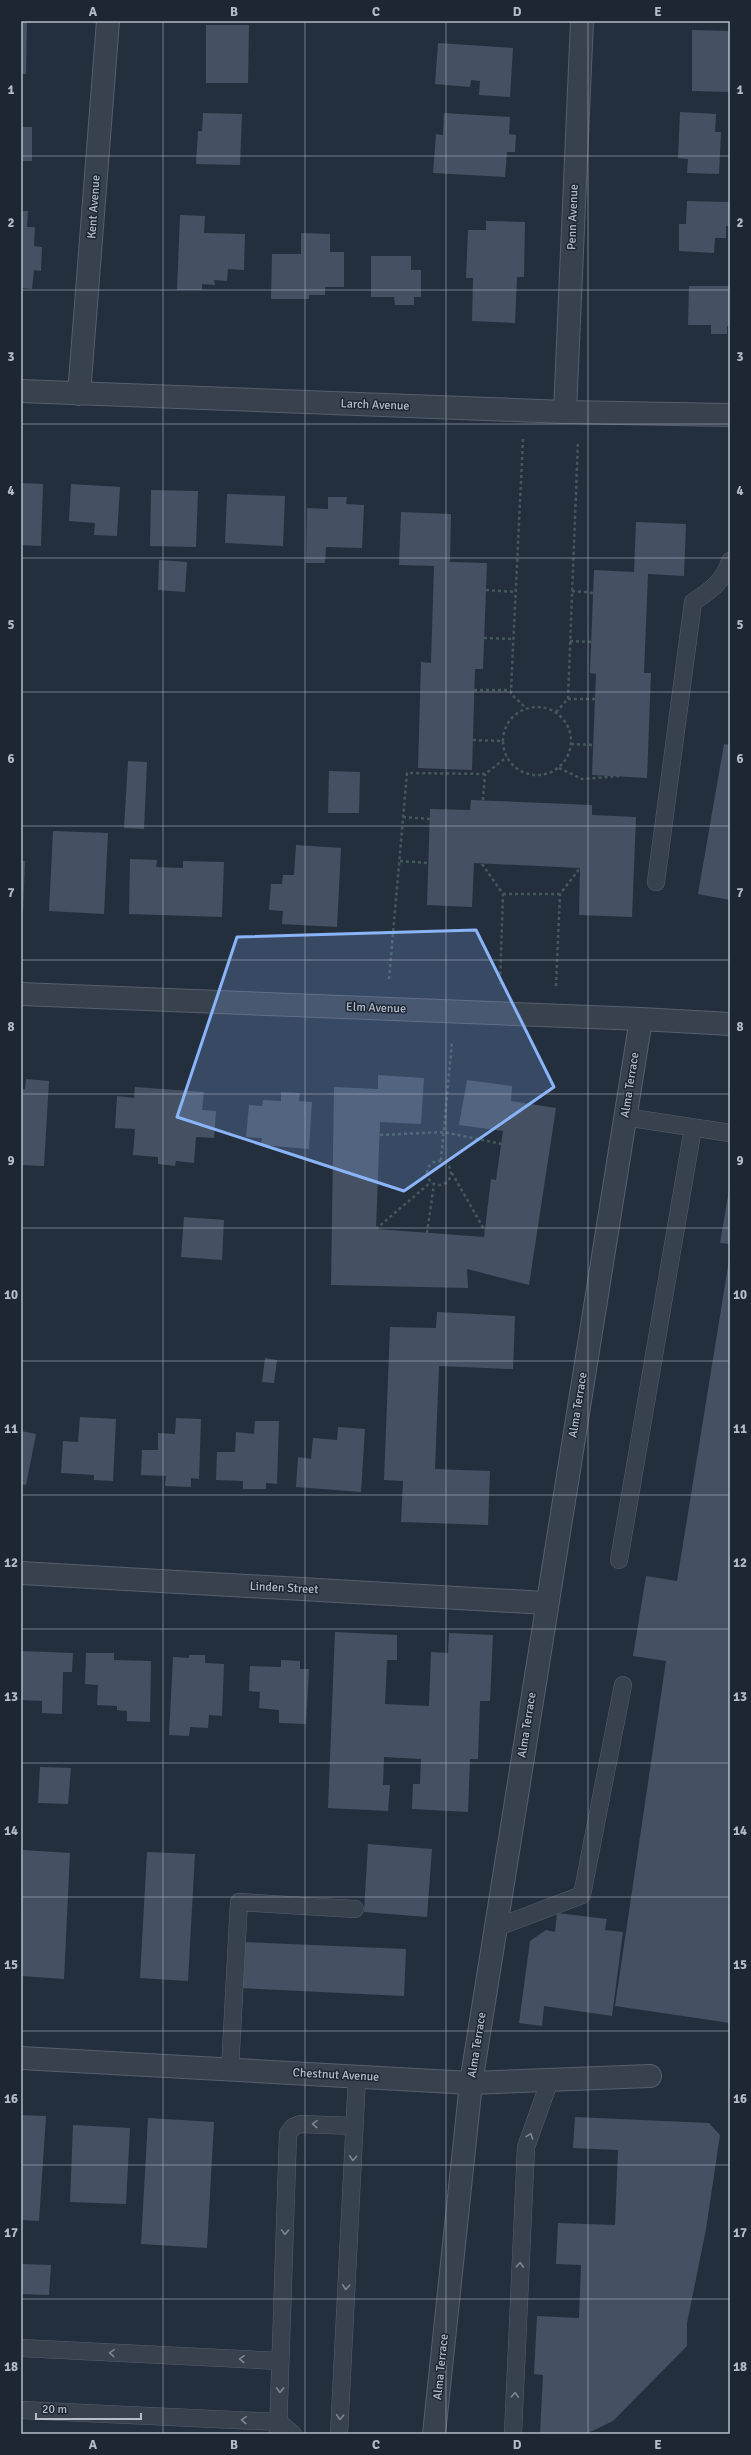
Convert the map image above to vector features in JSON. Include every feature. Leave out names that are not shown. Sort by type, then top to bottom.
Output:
[{"type":"street","name":"Kent Avenue","points":[[79,394],[108,21]]},
{"type":"street","name":"Penn Avenue","points":[[572,412],[582,21]]},
{"type":"street","name":"Larch Avenue","points":[[21,391],[525,411],[730,415]]},
{"type":"street","name":"Elm Avenue","points":[[21,994],[554,1015],[730,1024]]},
{"type":"street","name":"Alma Terrace","points":[[434,2434],[471,2083],[546,1603],[641,1019]]},
{"type":"street","name":"Linden Street","points":[[21,1573],[546,1603]]},
{"type":"street","name":"Chestnut Avenue","points":[[21,2058],[471,2083],[650,2076]]},
{"type":"lane","points":[[656,882],[693,602],[712,590],[727,572],[730,561]]},
{"type":"lane","points":[[625,1118],[730,1133]]},
{"type":"lane","points":[[619,1560],[693,1128]]},
{"type":"lane","points":[[495,1928],[582,1895],[623,1685]]},
{"type":"lane","points":[[230,2069],[239,1902],[355,1909]]},
{"type":"lane","points":[[339,2434],[357,2077]]},
{"type":"lane","points":[[513,2434],[526,2147],[550,2080]]},
{"type":"lane","points":[[279,2428],[288,2134],[293,2127],[300,2124],[354,2126]]},
{"type":"lane","points":[[21,2348],[280,2361]]},
{"type":"lane","points":[[21,2410],[279,2428],[293,2434]]},
{"type":"path","points":[[525,411],[511,690],[526,708]]},
{"type":"path","points":[[556,712],[568,699],[572,591],[572,412]]},
{"type":"path","points":[[486,590],[516,592]]},
{"type":"path","points":[[572,591],[594,593]]},
{"type":"path","points":[[484,638],[514,639]]},
{"type":"path","points":[[570,641],[592,642]]},
{"type":"path","points":[[474,690],[511,690]]},
{"type":"path","points":[[568,699],[595,700]]},
{"type":"path","points":[[542,706],[556,712],[563,717],[569,727],[571,744],[566,759],[559,768],[550,773],[528,774],[518,769],[507,757],[503,741],[505,729],[510,719],[526,708],[542,706]]},
{"type":"path","points":[[473,740],[503,741]]},
{"type":"path","points":[[571,744],[593,745]]},
{"type":"path","points":[[387,1008],[407,773],[485,774],[507,757]]},
{"type":"path","points":[[559,768],[582,779],[619,776]]},
{"type":"path","points":[[483,800],[485,774]]},
{"type":"path","points":[[403,817],[430,819]]},
{"type":"path","points":[[400,861],[428,863]]},
{"type":"path","points":[[482,864],[503,894],[499,1013]]},
{"type":"path","points":[[554,1015],[560,894],[580,868]]},
{"type":"path","points":[[503,894],[560,894]]},
{"type":"path","points":[[441,1160],[455,1011]]},
{"type":"path","points":[[380,1135],[443,1132],[502,1144]]},
{"type":"path","points":[[452,1172],[446,1183],[434,1184],[427,1175],[428,1168],[433,1162],[441,1160],[448,1164],[485,1231]]},
{"type":"path","points":[[376,1229],[431,1182]]},
{"type":"path","points":[[427,1233],[434,1184]]},
{"type":"highlighted area","points":[[476,930],[554,1087],[404,1191],[177,1117],[237,937]]},
{"type":"building","points":[[21,21],[27,21],[26,74],[21,74]]},
{"type":"building","points":[[206,25],[249,25],[248,83],[206,83]]},
{"type":"building","points":[[692,30],[730,31],[730,92],[692,91]]},
{"type":"building","points":[[438,43],[513,48],[510,97],[479,95],[480,81],[471,80],[470,87],[435,84]]},
{"type":"building","points":[[680,112],[716,114],[715,132],[721,132],[719,174],[687,173],[688,159],[678,158]]},
{"type":"building","points":[[203,113],[242,114],[240,165],[196,164],[198,131],[202,131]]},
{"type":"building","points":[[444,113],[510,117],[509,134],[516,135],[515,152],[507,152],[505,177],[433,173],[436,134],[443,135]]},
{"type":"building","points":[[21,127],[32,127],[32,161],[21,161]]},
{"type":"building","points":[[687,201],[730,202],[730,226],[726,226],[726,238],[715,238],[714,253],[679,251],[679,224],[686,224]]},
{"type":"building","points":[[21,211],[28,211],[27,227],[35,227],[34,246],[42,247],[41,271],[34,270],[32,289],[21,288]]},
{"type":"building","points":[[180,215],[205,216],[204,233],[245,234],[244,270],[228,269],[227,281],[214,280],[215,285],[202,284],[202,290],[177,290]]},
{"type":"building","points":[[486,221],[525,222],[524,277],[517,277],[515,323],[472,321],[473,278],[466,278],[468,230],[486,230]]},
{"type":"building","points":[[301,233],[330,234],[330,252],[344,252],[344,287],[325,287],[325,295],[309,295],[309,299],[271,299],[272,254],[301,254]]},
{"type":"building","points":[[371,256],[411,256],[411,270],[421,270],[421,297],[414,297],[414,305],[395,305],[394,297],[371,297]]},
{"type":"building","points":[[689,286],[730,286],[730,326],[727,326],[727,334],[711,334],[711,325],[688,325]]},
{"type":"building","points":[[21,483],[43,484],[41,546],[21,545]]},
{"type":"building","points":[[71,484],[120,487],[117,536],[94,535],[95,523],[69,521]]},
{"type":"building","points":[[151,490],[198,491],[196,547],[150,546]]},
{"type":"building","points":[[227,494],[285,496],[283,546],[225,543]]},
{"type":"building","points":[[328,497],[347,497],[346,504],[364,505],[362,548],[326,547],[325,563],[306,563],[307,508],[328,509]]},
{"type":"building","points":[[401,512],[451,514],[450,562],[487,563],[483,669],[475,669],[472,770],[418,768],[421,662],[431,663],[434,566],[399,565]]},
{"type":"building","points":[[636,522],[686,524],[684,576],[648,574],[644,673],[651,673],[647,778],[592,775],[596,674],[590,673],[594,570],[634,572]]},
{"type":"building","points":[[159,560],[187,562],[185,592],[158,590]]},
{"type":"building","points":[[724,744],[730,745],[730,900],[698,894]]},
{"type":"building","points":[[128,761],[147,762],[144,829],[124,828]]},
{"type":"building","points":[[329,771],[360,772],[359,813],[328,813]]},
{"type":"building","points":[[471,800],[592,805],[592,815],[636,817],[632,917],[579,915],[580,868],[474,863],[472,907],[427,905],[430,809],[470,810]]},
{"type":"building","points":[[53,831],[108,833],[104,914],[49,911]]},
{"type":"building","points":[[296,845],[341,848],[337,927],[282,924],[283,911],[269,910],[271,884],[282,884],[283,875],[294,875]]},
{"type":"building","points":[[130,859],[157,860],[156,867],[183,868],[183,861],[224,862],[222,917],[129,914]]},
{"type":"building","points":[[21,861],[25,861],[23,912],[21,912]]},
{"type":"building","points":[[378,1075],[424,1078],[421,1124],[380,1122],[376,1229],[484,1237],[491,1179],[496,1180],[503,1131],[459,1125],[467,1080],[512,1086],[511,1101],[556,1108],[529,1285],[467,1269],[468,1288],[331,1285],[334,1087],[378,1089]]},
{"type":"building","points":[[26,1079],[49,1081],[44,1166],[21,1165],[21,1089],[25,1089]]},
{"type":"building","points":[[135,1087],[204,1092],[202,1110],[216,1111],[214,1138],[196,1137],[194,1163],[176,1161],[175,1166],[158,1164],[158,1157],[133,1155],[135,1129],[115,1128],[117,1096],[134,1098]]},
{"type":"building","points":[[281,1092],[300,1093],[299,1101],[312,1102],[309,1149],[261,1145],[262,1138],[246,1137],[249,1105],[262,1106],[263,1100],[281,1101]]},
{"type":"building","points":[[730,1190],[730,1244],[720,1243]]},
{"type":"building","points":[[184,1217],[224,1220],[222,1260],[181,1257]]},
{"type":"building","points":[[730,1254],[730,2023],[615,2006],[666,1661],[633,1656],[646,1576],[677,1581]]},
{"type":"building","points":[[437,1312],[515,1316],[513,1369],[439,1366],[435,1469],[490,1471],[488,1525],[401,1522],[403,1481],[384,1480],[390,1327],[436,1328]]},
{"type":"building","points":[[265,1358],[277,1360],[274,1383],[262,1382]]},
{"type":"building","points":[[80,1417],[116,1419],[113,1481],[94,1480],[94,1475],[61,1473],[63,1441],[78,1442]]},
{"type":"building","points":[[176,1418],[201,1419],[199,1479],[191,1478],[191,1487],[165,1486],[166,1476],[141,1475],[142,1450],[158,1450],[158,1433],[175,1434]]},
{"type":"building","points":[[255,1421],[279,1421],[277,1484],[266,1483],[266,1489],[243,1489],[243,1481],[216,1480],[217,1452],[235,1452],[236,1432],[254,1434]]},
{"type":"building","points":[[338,1427],[365,1429],[361,1492],[296,1487],[298,1457],[311,1459],[313,1438],[337,1440]]},
{"type":"building","points":[[21,1431],[36,1434],[26,1485],[21,1484]]},
{"type":"building","points":[[335,1632],[397,1635],[397,1660],[387,1660],[385,1704],[429,1706],[431,1652],[448,1653],[449,1633],[493,1635],[490,1701],[480,1701],[478,1759],[470,1759],[468,1812],[412,1809],[413,1784],[420,1784],[421,1759],[384,1757],[383,1785],[390,1785],[388,1811],[328,1808]]},
{"type":"building","points":[[21,1651],[73,1653],[72,1672],[63,1672],[62,1714],[42,1713],[42,1701],[21,1700]]},
{"type":"building","points":[[86,1653],[114,1653],[114,1660],[151,1661],[150,1722],[127,1721],[127,1711],[117,1710],[117,1706],[97,1705],[98,1685],[85,1684]]},
{"type":"building","points":[[189,1655],[205,1655],[205,1663],[224,1664],[222,1716],[209,1715],[208,1728],[190,1727],[189,1736],[169,1735],[173,1657],[189,1658]]},
{"type":"building","points":[[281,1660],[300,1661],[300,1669],[309,1669],[306,1724],[279,1723],[279,1710],[259,1708],[260,1692],[249,1691],[250,1666],[281,1667]]},
{"type":"building","points":[[40,1767],[71,1768],[68,1804],[38,1803]]},
{"type":"building","points":[[368,1844],[432,1849],[427,1917],[364,1912]]},
{"type":"building","points":[[23,1850],[70,1853],[64,1979],[21,1976]]},
{"type":"building","points":[[147,1852],[195,1854],[188,1981],[140,1978]]},
{"type":"building","points":[[557,1913],[607,1919],[605,1930],[623,1932],[612,2016],[544,2006],[542,2026],[519,2023],[530,1941],[546,1930],[555,1932]]},
{"type":"building","points":[[242,1942],[406,1949],[404,1996],[240,1988]]},
{"type":"building","points":[[21,2115],[46,2116],[39,2221],[21,2220]]},
{"type":"building","points":[[575,2117],[709,2123],[720,2135],[706,2229],[687,2323],[687,2346],[613,2421],[586,2434],[540,2434],[543,2375],[534,2374],[537,2316],[579,2318],[581,2265],[556,2264],[558,2223],[615,2225],[618,2150],[573,2148]]},
{"type":"building","points":[[148,2118],[214,2122],[207,2248],[141,2244]]},
{"type":"building","points":[[73,2125],[130,2128],[126,2204],[70,2202]]},
{"type":"building","points":[[21,2264],[51,2265],[49,2295],[21,2294]]}]
